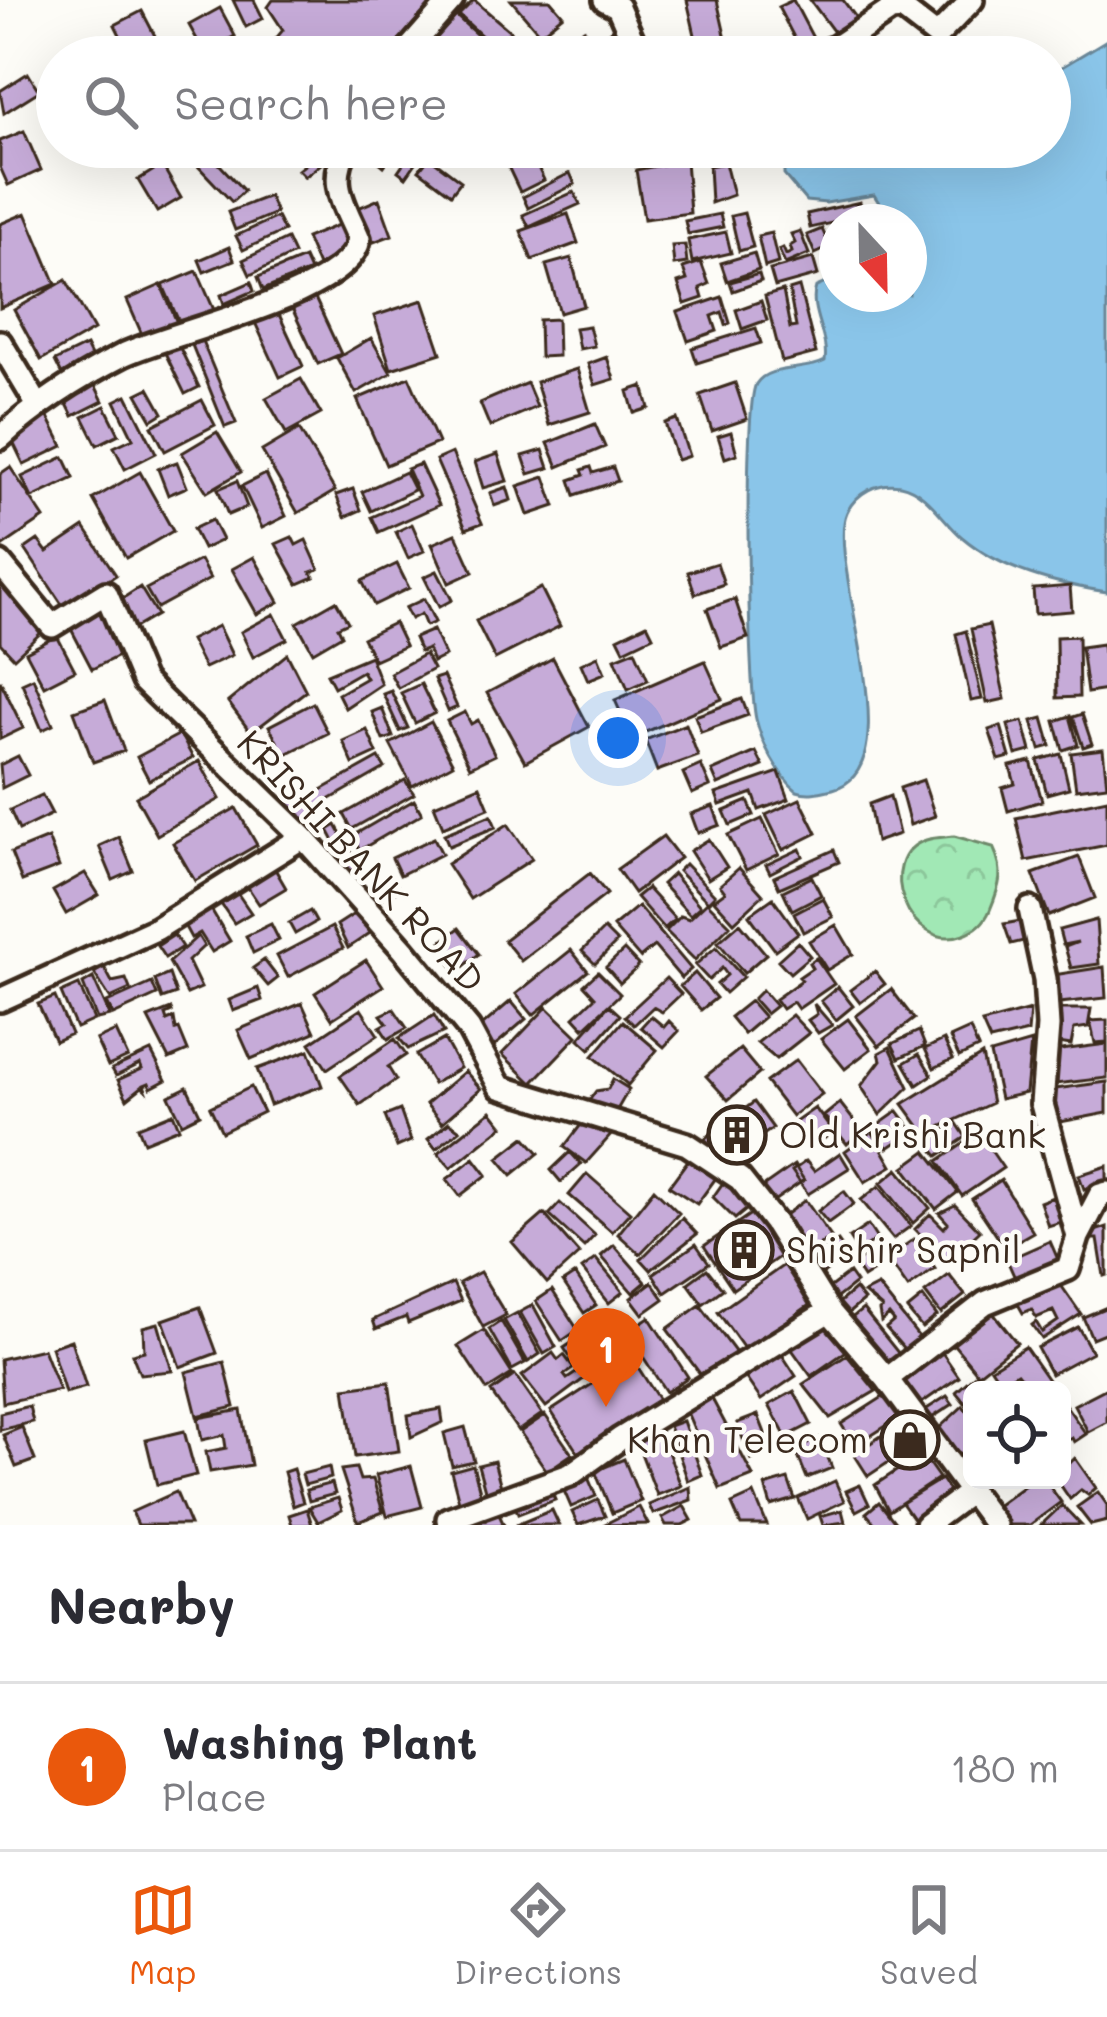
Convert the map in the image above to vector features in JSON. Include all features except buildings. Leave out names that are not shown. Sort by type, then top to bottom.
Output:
[{"type":"street","points":[[420,36],[452,0]]},
{"type":"street","points":[[852,36],[891,10],[902,9],[937,35],[972,0]]},
{"type":"street","points":[[620,2],[632,36]]},
{"type":"street","points":[[0,438],[37,404],[127,353],[293,295],[340,269],[358,249],[359,239],[336,185],[339,168]]},
{"type":"street","points":[[0,342],[37,404]]},
{"type":"street","name":"KRISHI BANK ROAD","points":[[0,563],[52,626],[106,593],[143,681],[303,837],[469,1029],[500,1088],[687,1144],[740,1179],[774,1222],[830,1311],[887,1379],[995,1525]]},
{"type":"street","points":[[0,1000],[157,929],[303,837]]},
{"type":"street","points":[[1030,909],[1045,979],[1048,1026],[1042,1104],[1078,1237]]},
{"type":"street","points":[[887,1379],[986,1303],[1068,1269],[1078,1237],[1100,1195],[1107,1193]]},
{"type":"street","points":[[449,1525],[448,1519],[570,1475],[620,1439],[830,1311]]},
{"type":"street","points":[[926,1525],[970,1492]]},
{"type":"green space","points":[[954,836],[993,847],[1000,878],[983,922],[968,932],[944,937],[927,931],[904,902],[901,865],[910,850],[926,840]]},
{"type":"water","points":[[1107,40],[1107,592],[1050,580],[994,559],[962,537],[909,488],[884,485],[862,494],[847,512],[843,537],[868,705],[867,744],[856,773],[833,789],[797,791],[767,749],[753,696],[749,441],[756,384],[778,371],[825,361],[814,296],[819,286],[819,312],[927,312],[927,204],[880,204],[874,195],[826,203],[806,201],[784,175],[784,168],[1071,168],[1071,61]]},
{"type":"place","name":"Old Krishi Bank","points":[[737,1135]]},
{"type":"place","name":"Shishir Sapnil","points":[[744,1250]]},
{"type":"place","name":"Washing Plant","points":[[606,1407]]},
{"type":"place","name":"Khan Telecom","points":[[910,1440]]}]
